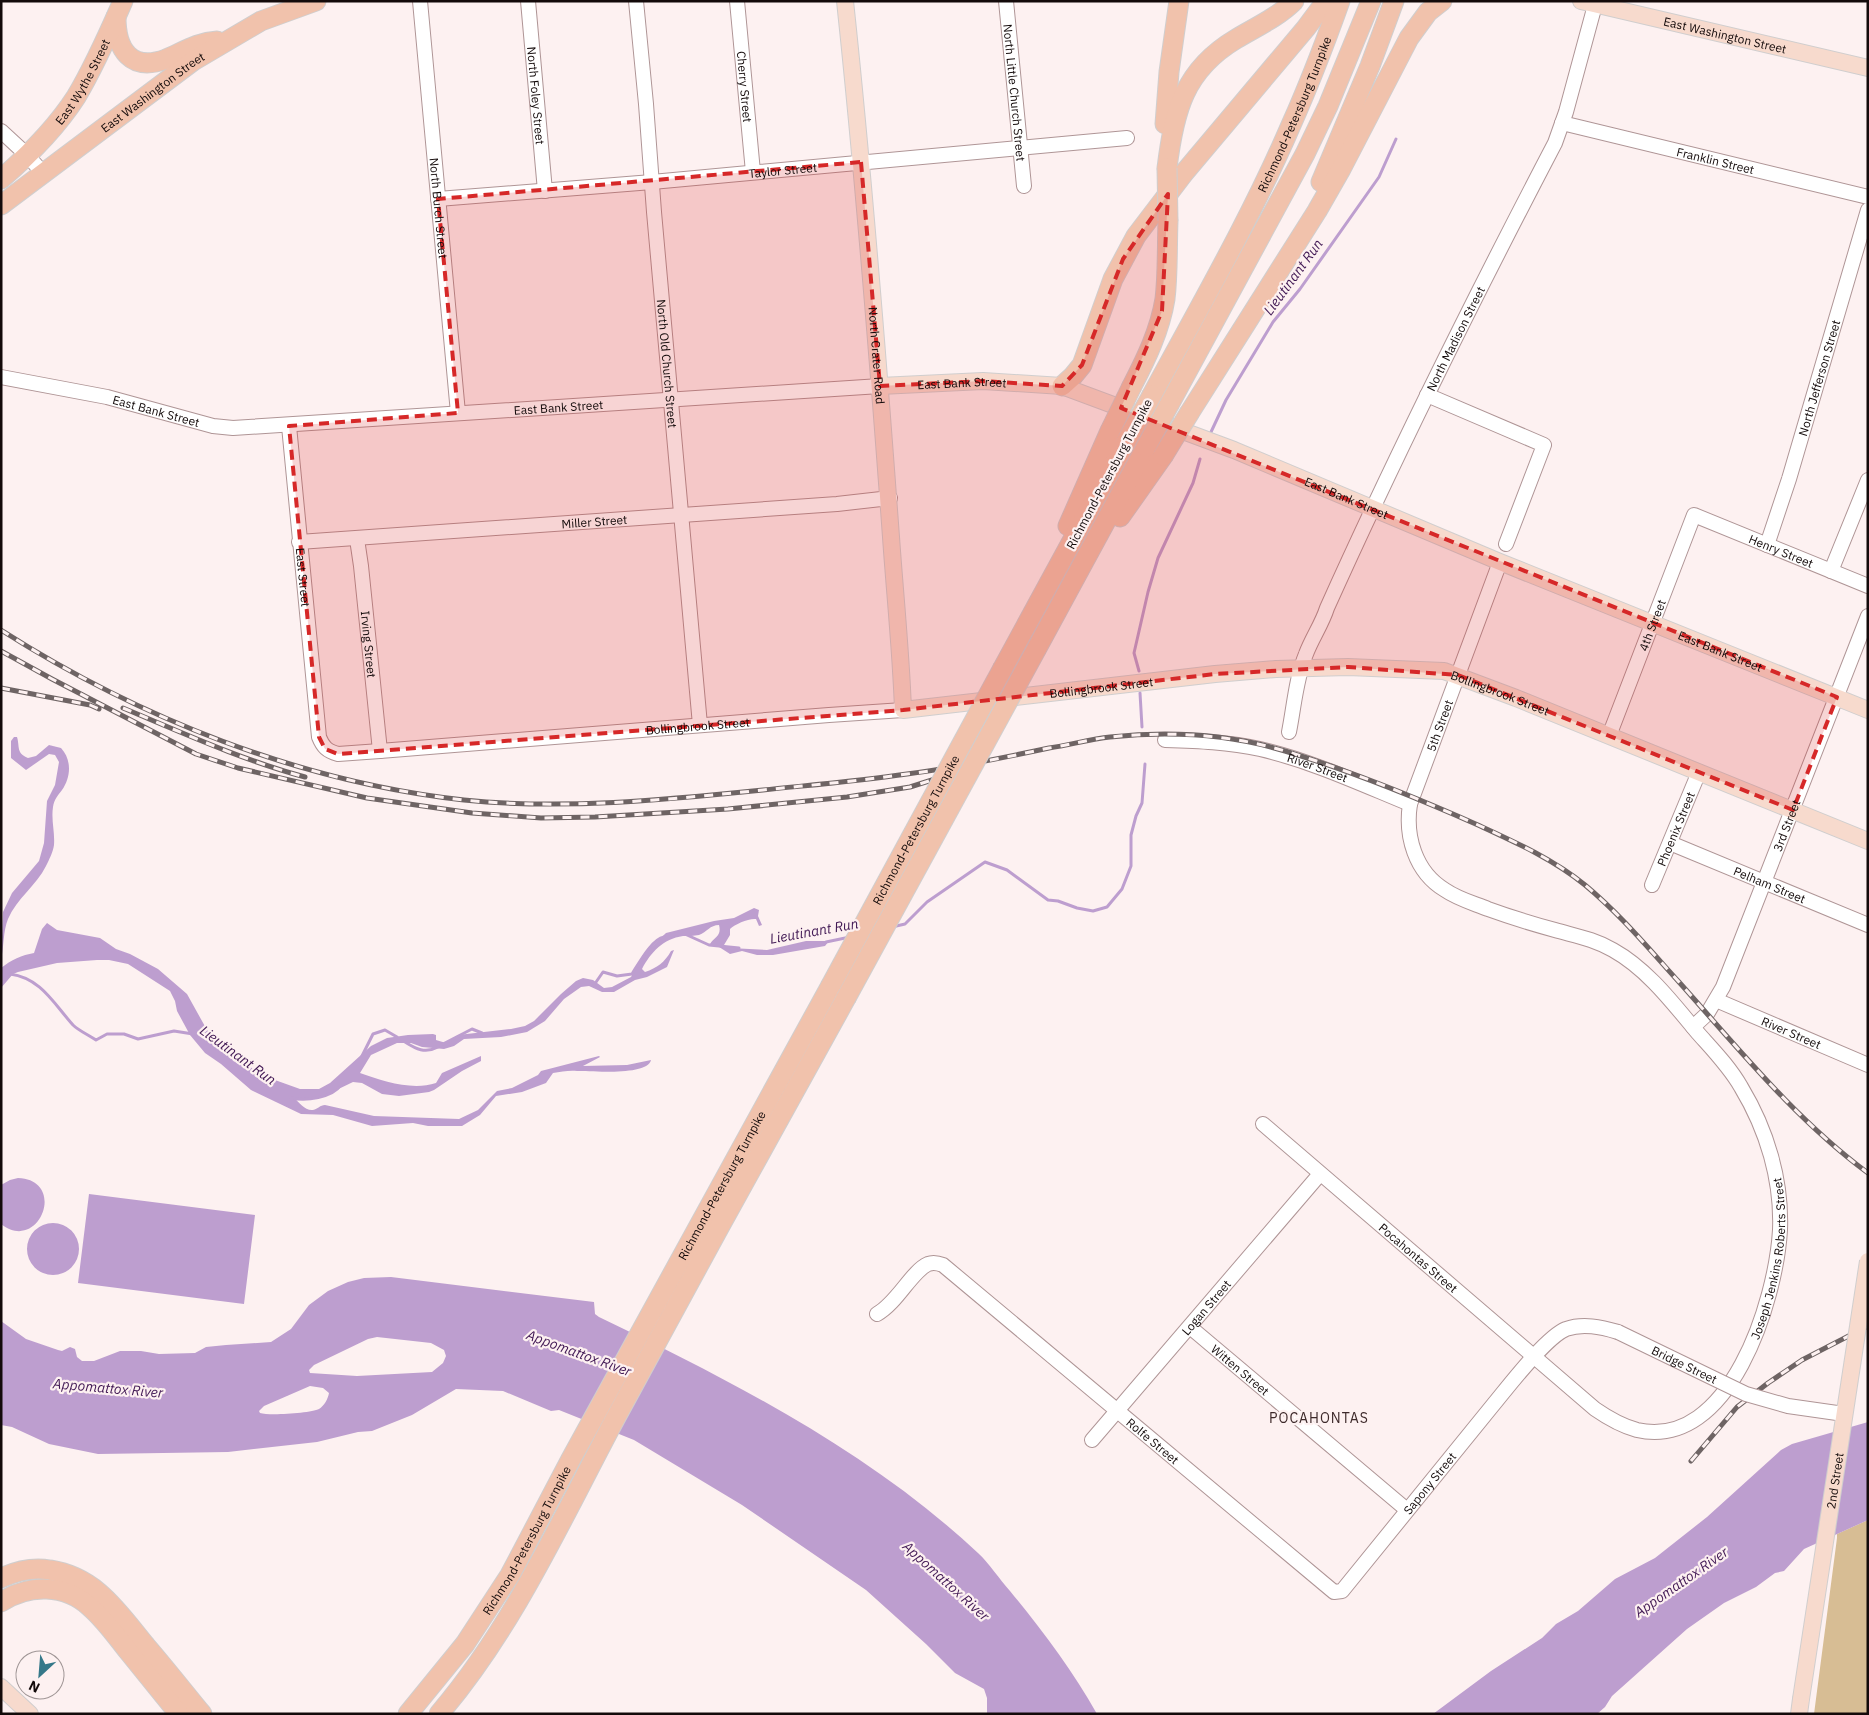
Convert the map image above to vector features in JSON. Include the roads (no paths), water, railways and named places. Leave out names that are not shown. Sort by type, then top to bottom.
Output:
[{"type":"highway","name":"East Washington Street","points":[[1,205],[174,75],[225,41],[261,22],[316,1]]},
{"type":"highway","points":[[1019,640],[1110,431],[1156,333],[1162,311],[1165,297],[1168,221],[1165,130],[1169,72],[1180,1]]},
{"type":"highway","points":[[1167,168],[1175,116],[1186,90],[1197,73],[1227,44],[1276,16],[1294,1]]},
{"type":"highway","points":[[1062,386],[1082,365],[1113,279],[1141,228],[1191,165],[1306,28],[1326,1]]},
{"type":"highway","name":"Richmond-Petersburg Turnpike","points":[[408,1714],[452,1662],[496,1600],[670,1277],[1019,640],[1236,239],[1270,172],[1292,125],[1340,1]]},
{"type":"highway","name":"Richmond-Petersburg Turnpike","points":[[439,1714],[469,1675],[528,1585],[679,1299],[846,998],[1309,146],[1328,106],[1370,1]]},
{"type":"highway","points":[[1262,299],[1338,146],[1394,1]]},
{"type":"highway","points":[[1067,592],[1163,456],[1332,186],[1409,38],[1428,12],[1442,1]]},
{"type":"highway","points":[[120,9],[116,32],[124,51],[135,60],[156,62],[197,44],[225,41]]},
{"type":"highway","name":"East Wythe Street","points":[[27,155],[64,114],[76,96],[120,9]]},
{"type":"highway","points":[[1,179],[27,155]]},
{"type":"highway","points":[[1,1578],[21,1571],[44,1569],[72,1575],[85,1582],[111,1603],[202,1714]]},
{"type":"highway","points":[[1,1602],[21,1592],[47,1589],[60,1591],[82,1600],[99,1616],[179,1714]]},
{"type":"main road","name":"North Crater Road","points":[[845,1],[890,498],[903,710]]},
{"type":"main road","name":"East Washington Street","points":[[1588,3],[1868,68]]},
{"type":"main road","name":"East Bank Street","points":[[880,386],[983,382],[1062,386],[1234,450],[1500,562],[1868,710]]},
{"type":"main road","name":"Bollingbrook Street","points":[[903,710],[1215,674],[1348,667],[1444,671],[1868,841]]},
{"type":"main road","name":"2nd Street","points":[[1800,1706],[1868,1261]]},
{"type":"main road","points":[[1,1687],[30,1714]]},
{"type":"street","name":"North Burch Street","points":[[420,1],[458,413]]},
{"type":"street","name":"North Foley Street","points":[[528,1],[545,191]]},
{"type":"street","name":"North Old Church Street","points":[[636,1],[700,725]]},
{"type":"street","name":"Cherry Street","points":[[737,1],[753,172]]},
{"type":"street","name":"North Little Church Street","points":[[1006,1],[1024,186]]},
{"type":"street","name":"North Madison Street","points":[[1289,732],[1306,654],[1324,618],[1371,509],[1555,143],[1562,123],[1588,3]]},
{"type":"street","name":"Franklin Street","points":[[1562,123],[1868,197]]},
{"type":"street","points":[[1,131],[43,173]]},
{"type":"street","name":"Taylor Street","points":[[438,199],[652,182],[1127,138]]},
{"type":"street","name":"North Jefferson Street","points":[[1767,545],[1792,470],[1868,210]]},
{"type":"street","name":"East Bank Street","points":[[1,376],[107,397],[213,426],[233,428],[289,426],[458,413],[880,386]]},
{"type":"street","points":[[1427,395],[1544,445],[1506,544]]},
{"type":"street","name":"East Street","points":[[289,426],[318,729]]},
{"type":"street","points":[[1831,571],[1862,511],[1868,480]]},
{"type":"street","name":"Miller Street","points":[[300,542],[682,516],[890,498]]},
{"type":"street","name":"Henry Street","points":[[1694,515],[1868,586]]},
{"type":"street","name":"4th Street","points":[[1608,736],[1694,515]]},
{"type":"street","name":"Irving Street","points":[[357,539],[380,751]]},
{"type":"street","name":"5th Street","points":[[1410,804],[1500,562]]},
{"type":"street","name":"3rd Street","points":[[1693,1027],[1707,1014],[1716,1000],[1793,810],[1868,616]]},
{"type":"street","name":"Bollingbrook Street","points":[[318,729],[322,744],[331,752],[338,754],[903,710]]},
{"type":"street","name":"River Street","points":[[1166,740],[1228,743],[1284,756],[1343,776],[1410,804]]},
{"type":"street","name":"Phoenix Street","points":[[1652,886],[1699,772]]},
{"type":"street","name":"Joseph Jenkins Roberts Street","points":[[1410,804],[1408,829],[1410,843],[1417,860],[1433,882],[1460,898],[1506,915],[1595,941],[1624,957],[1651,980],[1727,1066],[1740,1084],[1760,1124],[1773,1164],[1777,1183],[1780,1230],[1771,1288],[1764,1313],[1749,1351],[1718,1399],[1702,1415],[1679,1428],[1652,1432],[1625,1426],[1595,1409],[1575,1392]]},
{"type":"street","name":"Pelham Street","points":[[1670,844],[1868,925]]},
{"type":"street","name":"River Street","points":[[1716,1000],[1868,1065]]},
{"type":"street","name":"Pocahontas Street","points":[[1263,1124],[1575,1392]]},
{"type":"street","name":"Logan Street","points":[[1092,1440],[1320,1174]]},
{"type":"street","name":"Rolfe Street","points":[[877,1314],[892,1303],[922,1268],[931,1263],[943,1265],[1322,1582]]},
{"type":"street","name":"Bridge Street","points":[[1534,1357],[1553,1337],[1566,1329],[1583,1326],[1600,1327],[1618,1332],[1746,1394],[1788,1406],[1844,1414]]},
{"type":"street","name":"Witten Street","points":[[1190,1327],[1407,1510]]},
{"type":"street","name":"Sapony Street","points":[[1322,1582],[1334,1592],[1342,1591],[1534,1357]]},
{"type":"water","points":[[14,737],[17,737],[20,752],[28,758],[36,756],[49,745],[61,748],[69,763],[69,774],[54,804],[52,817],[54,845],[52,853],[42,873],[16,905],[8,919],[1,960],[3,912],[12,893],[39,861],[44,843],[47,801],[55,785],[59,762],[55,755],[49,754],[26,770],[11,758],[11,741]]},
{"type":"water","points":[[754,908],[759,910],[758,916],[762,925],[759,926],[756,919],[739,923],[730,929],[730,935],[724,945],[730,948],[767,950],[806,941],[829,941],[825,946],[773,955],[757,955],[742,951],[730,954],[716,945],[710,944],[720,929],[719,925],[716,925],[699,935],[683,936],[669,940],[658,947],[642,969],[645,972],[657,966],[674,950],[667,967],[647,977],[635,980],[614,992],[602,992],[589,986],[581,987],[564,999],[545,1021],[527,1032],[501,1037],[464,1039],[454,1046],[444,1049],[422,1047],[411,1043],[397,1043],[371,1055],[360,1073],[398,1084],[427,1085],[436,1083],[442,1073],[481,1056],[481,1061],[434,1090],[399,1096],[382,1094],[362,1083],[353,1082],[324,1096],[294,1098],[310,1110],[325,1105],[374,1116],[459,1119],[478,1110],[497,1091],[512,1088],[538,1075],[541,1071],[599,1056],[583,1066],[627,1065],[651,1060],[648,1065],[630,1071],[571,1071],[553,1073],[546,1083],[522,1092],[496,1096],[480,1115],[462,1126],[428,1126],[413,1123],[372,1126],[333,1115],[301,1114],[251,1090],[205,1053],[190,1035],[177,1011],[170,991],[128,964],[109,960],[57,963],[13,974],[1,988],[1,968],[17,958],[34,953],[42,929],[47,923],[57,930],[100,938],[116,949],[130,954],[158,969],[187,994],[207,1030],[227,1050],[261,1075],[300,1089],[319,1089],[330,1083],[371,1046],[387,1038],[433,1034],[436,1035],[436,1040],[446,1043],[458,1035],[525,1026],[534,1021],[576,981],[583,978],[593,980],[604,988],[612,987],[631,977],[643,955],[666,933],[734,918]]},
{"type":"water","points":[[18,1178],[33,1182],[42,1190],[45,1201],[42,1213],[36,1223],[27,1230],[15,1231],[1,1224],[1,1185]]},
{"type":"water","points":[[89,1194],[255,1215],[244,1304],[78,1283]]},
{"type":"water","points":[[48,1223],[58,1223],[68,1227],[75,1234],[79,1249],[75,1264],[68,1271],[58,1275],[48,1275],[38,1271],[31,1264],[27,1254],[27,1244],[31,1234],[38,1227]]},
{"type":"water","name":"Appomattox River","points":[[391,1277],[594,1302],[595,1314],[599,1317],[749,1393],[798,1421],[892,1482],[936,1516],[978,1553],[1045,1635],[1097,1714],[987,1714],[987,1698],[984,1689],[955,1673],[866,1590],[742,1505],[634,1440],[559,1410],[551,1411],[503,1391],[456,1389],[412,1415],[372,1431],[358,1432],[317,1442],[228,1452],[98,1454],[49,1444],[12,1427],[1,1425],[1,1321],[26,1339],[62,1351],[70,1347],[75,1349],[77,1357],[82,1361],[94,1361],[120,1351],[141,1351],[159,1354],[195,1353],[206,1347],[271,1342],[291,1329],[309,1305],[328,1291],[348,1282],[364,1278]],"holes":[[[377,1337],[431,1343],[444,1350],[446,1356],[443,1363],[432,1372],[357,1376],[310,1373],[309,1370],[314,1365],[368,1339]],[[310,1386],[323,1388],[329,1393],[326,1402],[319,1409],[290,1414],[260,1413],[259,1411],[264,1406]]]},
{"type":"water","name":"Appomattox River","points":[[1868,1422],[1868,1520],[1804,1549],[1784,1571],[1775,1573],[1756,1587],[1724,1603],[1687,1629],[1612,1696],[1605,1707],[1597,1714],[1433,1714],[1491,1671],[1542,1638],[1556,1624],[1578,1611],[1615,1579],[1655,1558],[1707,1517],[1781,1450],[1792,1444]]},
{"type":"waterway","name":"Lieutinant Run","points":[[1211,432],[1226,400],[1273,322],[1300,289],[1379,177],[1396,139]]},
{"type":"waterway","name":"Lieutinant Run","points":[[1139,671],[1134,653],[1148,592],[1158,558],[1193,483],[1200,459]]},
{"type":"waterway","name":"Lieutinant Run","points":[[1140,693],[1142,727]]},
{"type":"waterway","name":"Lieutinant Run","points":[[892,927],[905,924],[927,902],[985,862],[1007,870],[1048,900],[1093,911],[1107,907],[1122,889],[1131,866],[1131,835],[1142,803],[1145,764]]},
{"type":"waterway","name":"Lieutinant Run","points":[[687,935],[709,945],[739,948]]},
{"type":"waterway","name":"Lieutinant Run","points":[[594,985],[603,972],[617,976],[632,974],[650,947],[664,937]]},
{"type":"waterway","name":"Lieutinant Run","points":[[826,942],[850,937]]},
{"type":"waterway","name":"Lieutinant Run","points":[[10,974],[21,976],[39,986],[73,1025],[96,1040],[107,1034],[124,1034],[138,1039],[174,1031],[193,1034]]},
{"type":"waterway","name":"Lieutinant Run","points":[[443,1044],[472,1029],[482,1033]]},
{"type":"waterway","name":"Lieutinant Run","points":[[362,1056],[373,1034],[385,1030],[397,1037]]},
{"type":"waterway","name":"Lieutinant Run","points":[[405,1042],[421,1050],[438,1047]]},
{"type":"waterway","name":"Lieutinant Run","points":[[291,1098],[318,1098],[332,1093],[341,1085]]},
{"type":"railway","points":[[1,630],[54,662],[108,691],[165,718],[223,741],[282,762],[342,778],[403,791],[464,800],[501,803],[576,804],[726,794],[925,772],[1095,739],[1132,735],[1198,735],[1264,745],[1285,751],[1358,776],[1454,815],[1506,838],[1573,876],[1598,896],[1634,932],[1792,1107],[1816,1130],[1868,1173]]},
{"type":"railway","points":[[1,651],[196,754],[238,768],[367,798],[472,813],[541,818],[595,817],[728,809],[847,797],[910,787],[957,772]]},
{"type":"railway","points":[[1,688],[90,705],[99,709]]},
{"type":"railway","points":[[123,708],[236,754],[305,777]]},
{"type":"railway","points":[[1691,1461],[1737,1407],[1768,1383],[1802,1360],[1868,1326]]},
{"type":"district","name":"POCAHONTAS","points":[[1319,1418]]}]
